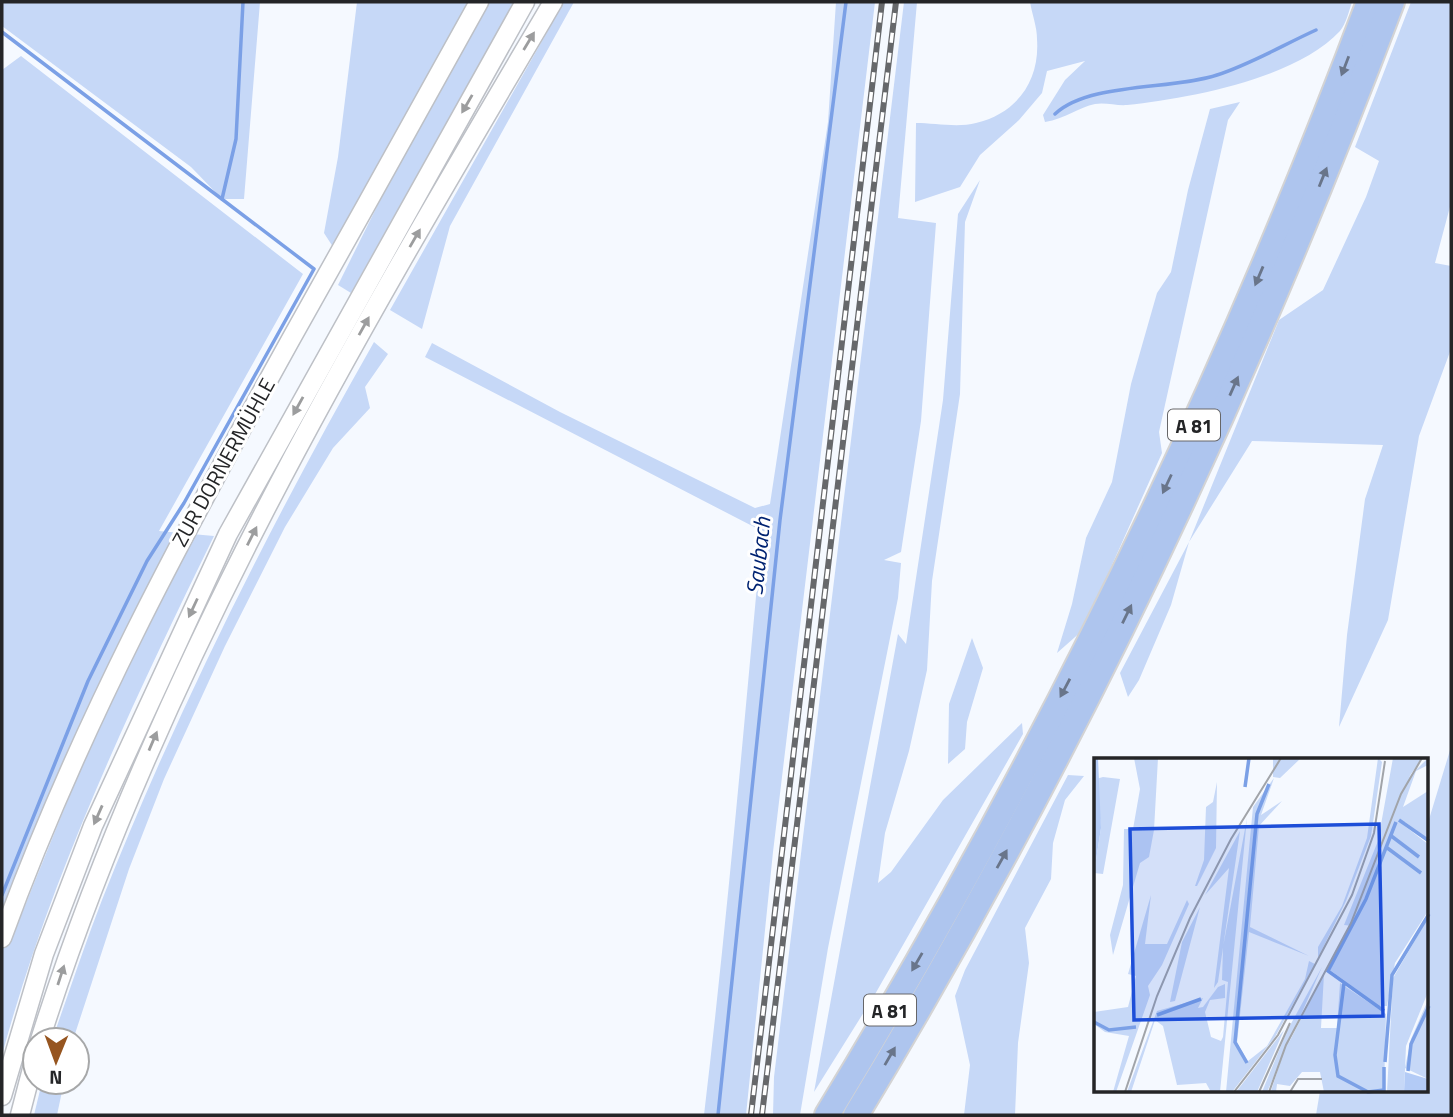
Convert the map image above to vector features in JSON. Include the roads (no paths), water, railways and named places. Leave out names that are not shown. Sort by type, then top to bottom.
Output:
[{"type":"highway","name":"A 81","points":[[856,1115],[962,907],[1170,478],[1276,238],[1369,2]]},
{"type":"highway","name":"A 81","points":[[827,1115],[1030,806],[1194,474],[1294,248],[1392,2]]},
{"type":"main road","name":"ZUR DORNERMÜHLE","points":[[2,938],[30,859],[83,738],[176,546],[479,2]]},
{"type":"main road","points":[[2,1096],[44,954],[93,826],[228,534],[525,2]]},
{"type":"main road","points":[[44,1026],[64,964],[113,836],[167,709],[248,545],[380,297],[553,2]]},
{"type":"main road","points":[[20,1115],[25,1096]]},
{"type":"waterway","points":[[222,199],[236,139],[243,2]]},
{"type":"waterway","name":"Saubach","points":[[718,1115],[780,520],[846,2]]},
{"type":"waterway","points":[[1055,114],[1088,97],[1199,80],[1230,71],[1316,30]]},
{"type":"waterway","points":[[2,32],[314,269],[184,503],[147,561],[88,681],[2,895]]},
{"type":"railway","points":[[751,1115],[882,2]]},
{"type":"railway","points":[[762,1115],[896,2]]}]
